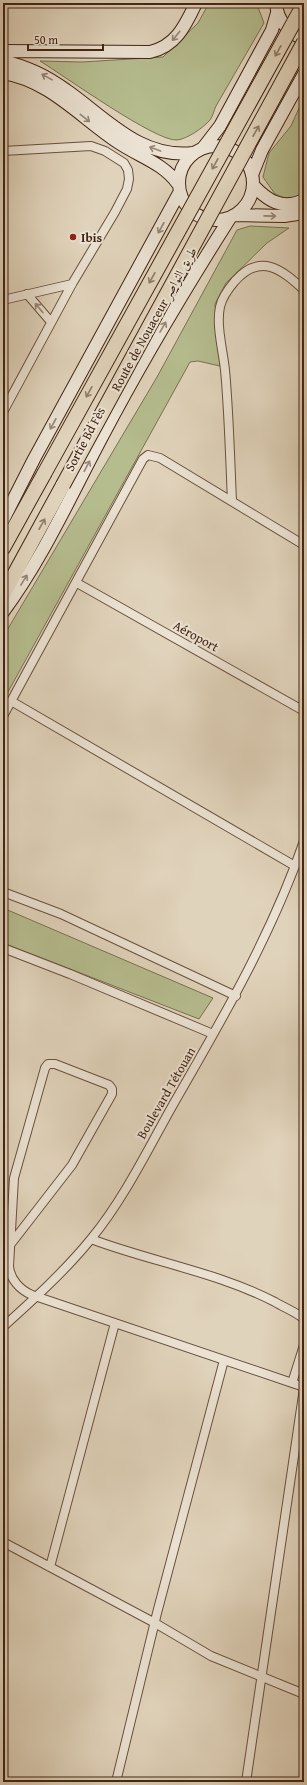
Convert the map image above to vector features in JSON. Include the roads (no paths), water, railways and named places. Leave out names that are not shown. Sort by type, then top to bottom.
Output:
[{"type":"highway","name":"Route de Nouaceur طريق النواصر","points":[[3,548],[304,4]]},
{"type":"highway","name":"Route de Nouaceur طريق النواصر","points":[[3,595],[304,42]]},
{"type":"main road","points":[[3,51],[150,52],[163,49],[174,39],[188,19],[196,3]]},
{"type":"main road","points":[[276,8],[288,30],[304,39]]},
{"type":"main road","points":[[3,520],[34,459],[179,189],[182,167],[220,126],[272,30],[276,8]]},
{"type":"main road","points":[[3,61],[31,69],[48,77],[124,134],[144,145],[167,154],[178,155],[221,146],[234,151],[244,159],[253,180],[264,197],[274,203],[288,204],[304,200]]},
{"type":"main road","points":[[3,73],[25,79],[42,86],[118,142],[160,165],[172,176],[187,207],[199,217],[220,221],[233,217],[284,216],[304,213]]},
{"type":"main road","points":[[233,217],[246,205],[252,192],[253,180],[262,150],[304,74]]},
{"type":"main road","name":"Sortie Bd Fès","points":[[3,612],[43,549],[159,334],[233,217]]},
{"type":"street","points":[[3,151],[91,146],[115,156],[124,163],[128,170],[129,179],[127,189],[115,212],[72,284],[3,412]]},
{"type":"street","points":[[232,501],[225,370],[219,314],[221,302],[237,279],[246,271],[265,265],[277,268],[287,274],[304,290]]},
{"type":"street","points":[[3,300],[72,284]]},
{"type":"street","points":[[27,294],[51,322]]},
{"type":"street","points":[[3,716],[77,583],[143,458],[148,455],[160,458],[304,545]]},
{"type":"street","name":"Aéroport","points":[[77,583],[304,711]]},
{"type":"street","points":[[11,701],[295,866]]},
{"type":"street","name":"Boulevard Tétouan","points":[[3,1327],[36,1297],[91,1240],[125,1189],[236,996],[276,914],[304,841]]},
{"type":"street","points":[[3,892],[61,914],[236,996]]},
{"type":"street","points":[[3,948],[70,974],[213,1034]]},
{"type":"street","points":[[10,1245],[72,1165],[112,1094],[112,1089],[109,1085],[55,1064],[50,1063],[47,1066],[14,1178],[10,1245],[9,1266],[11,1277],[20,1287],[36,1297],[304,1387],[246,1782]]},
{"type":"street","points":[[91,1240],[193,1270],[251,1291],[285,1307],[304,1319]]},
{"type":"street","points":[[50,1567],[115,1323]]},
{"type":"street","points":[[292,1382],[304,1345]]},
{"type":"street","points":[[116,1782],[155,1623],[224,1360]]},
{"type":"street","points":[[3,1542],[155,1623],[211,1656],[304,1694]]},
{"type":"place","name":"Ibis","points":[[73,237]]}]
